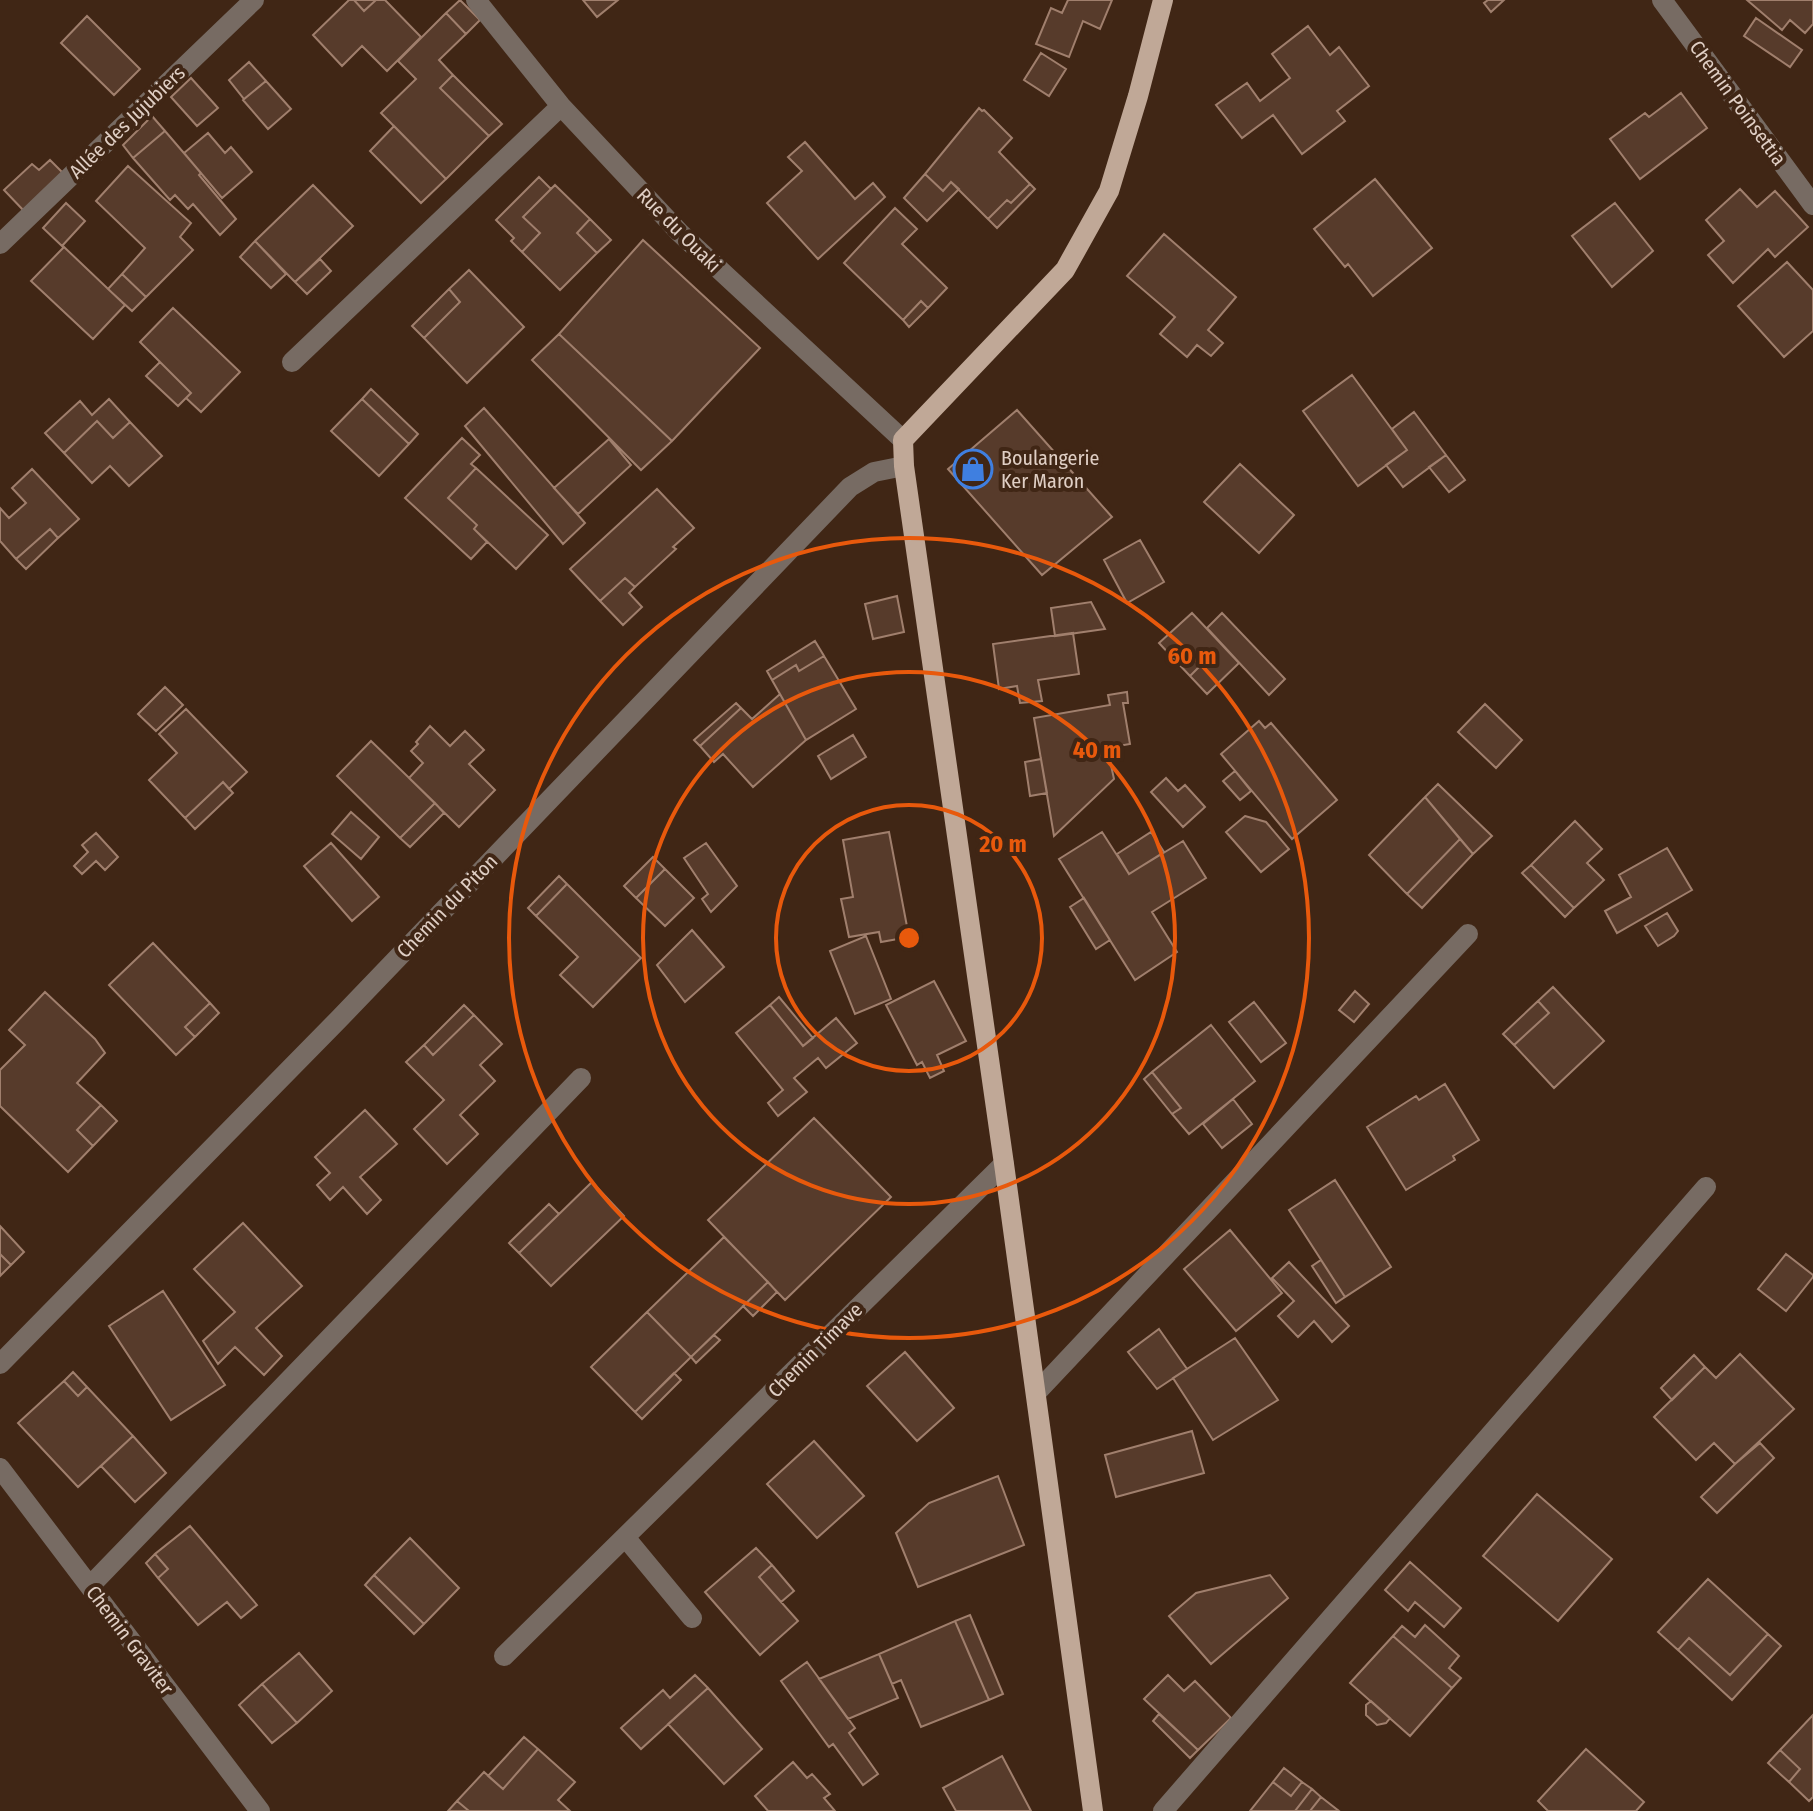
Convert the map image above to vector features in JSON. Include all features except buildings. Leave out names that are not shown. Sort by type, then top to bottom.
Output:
[{"type":"main road","points":[[1093,1811],[904,466],[903,440],[1065,270],[1109,191],[1163,0]]},
{"type":"street","name":"Allée des Jujubiers","points":[[0,244],[254,0]]},
{"type":"street","name":"Rue du Ouaki","points":[[476,0],[561,106],[680,233],[903,440]]},
{"type":"street","name":"Chemin Poinsettia","points":[[1662,0],[1813,205]]},
{"type":"street","points":[[292,362],[561,106]]},
{"type":"street","name":"Chemin du Piton","points":[[0,1364],[339,1019],[850,487],[874,472],[904,466]]},
{"type":"street","points":[[1036,1393],[1468,934]]},
{"type":"street","points":[[90,1586],[581,1078]]},
{"type":"street","name":"Chemin Timave","points":[[504,1656],[1004,1164]]},
{"type":"street","points":[[1163,1811],[1706,1187]]},
{"type":"street","name":"Chemin Graviter","points":[[0,1468],[260,1811]]},
{"type":"street","points":[[625,1537],[692,1618]]},
{"type":"place","name":"Boulangerie Ker Maron","points":[[973,469]]}]
